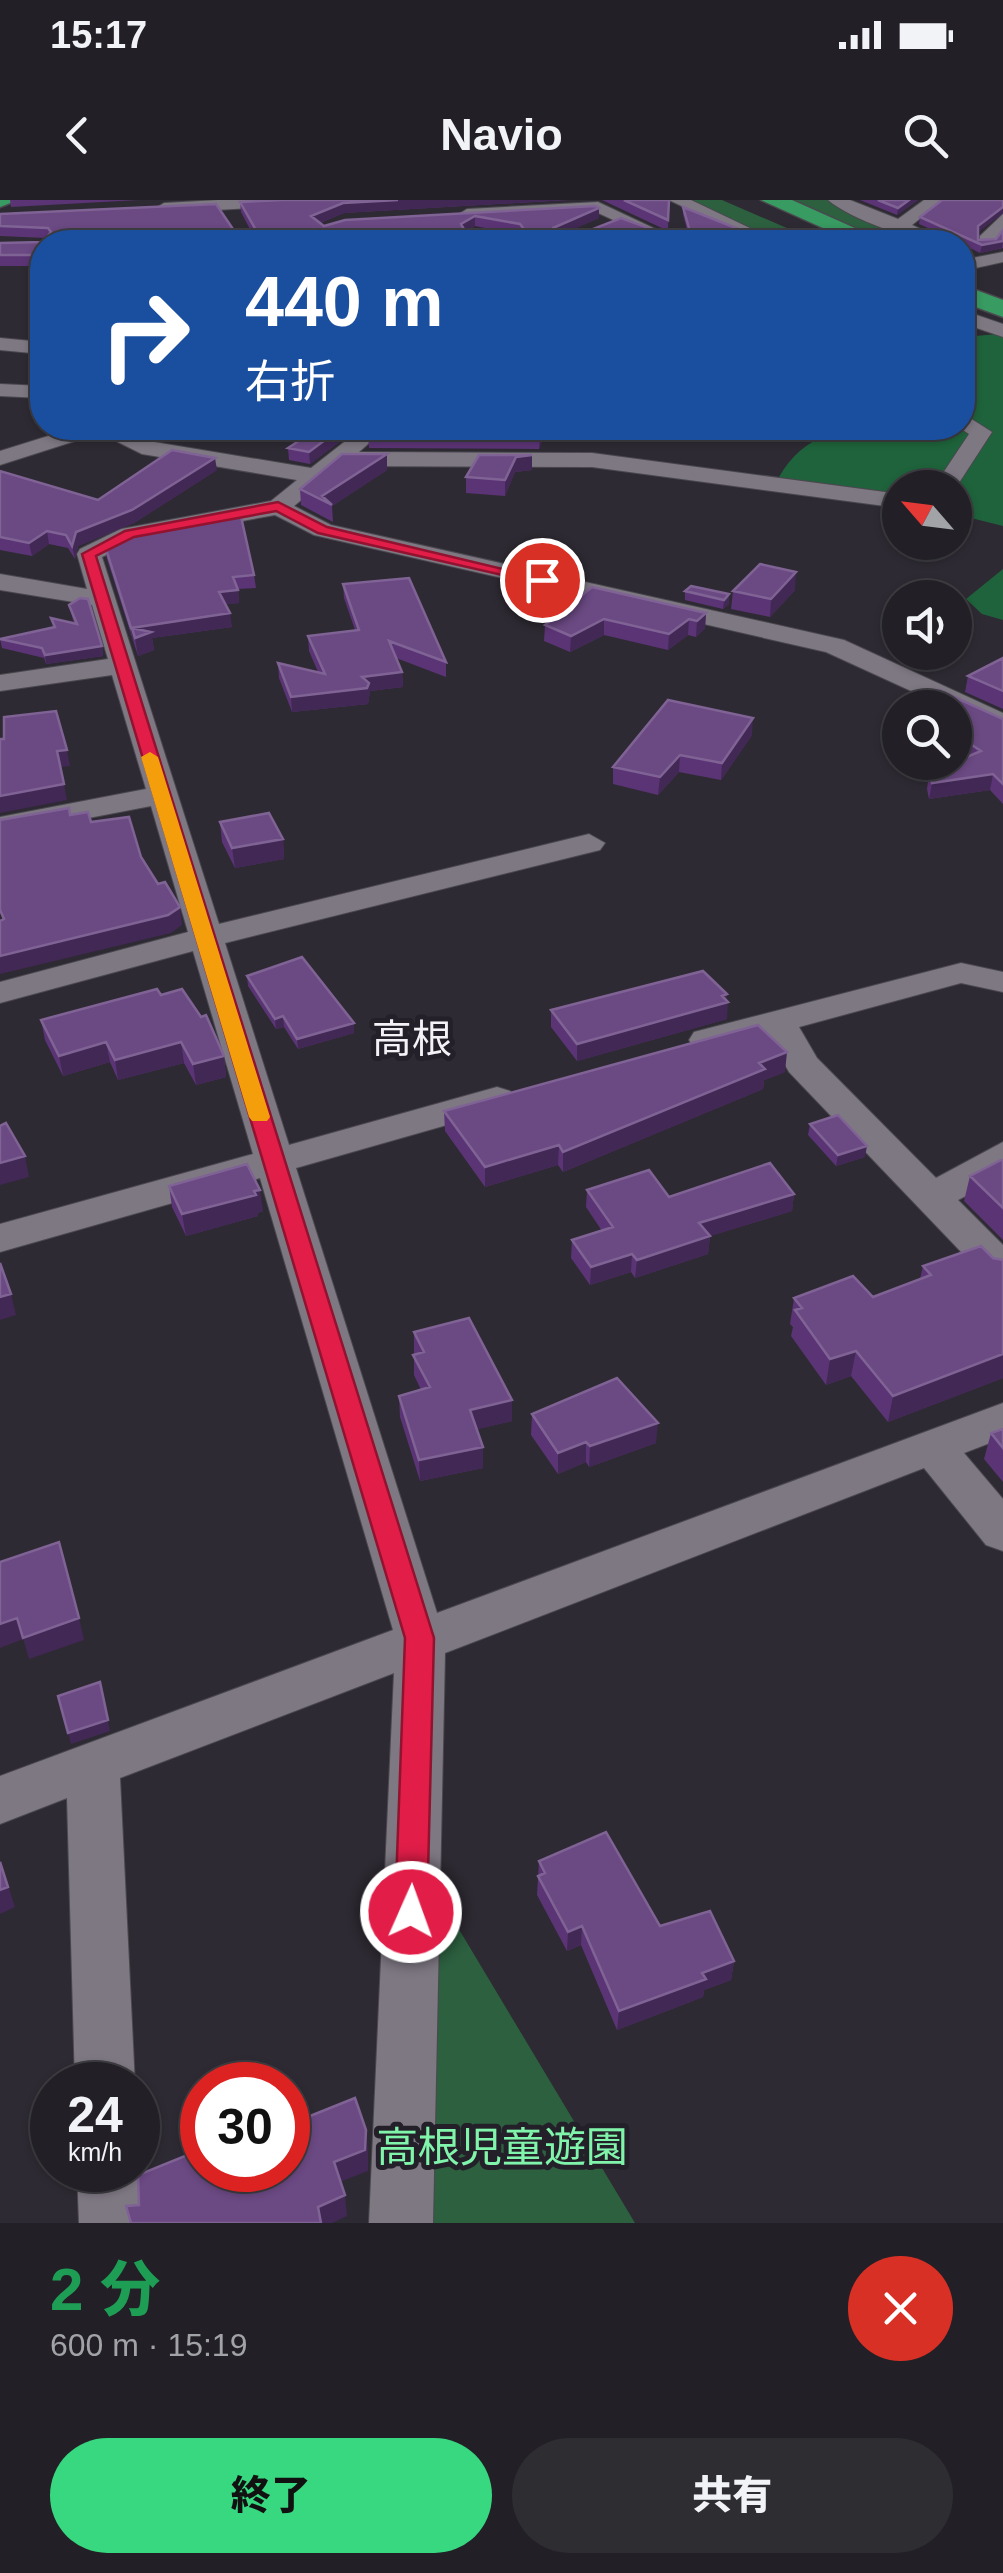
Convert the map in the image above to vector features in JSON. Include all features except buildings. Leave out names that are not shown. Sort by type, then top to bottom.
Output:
[{"type":"highway","points":[[761,203],[813,230]]},
{"type":"highway","points":[[761,203],[839,230]]},
{"type":"highway","points":[[975,262],[1003,292]]},
{"type":"highway","points":[[975,303],[1000,323]]},
{"type":"street","points":[[143,209],[306,200]]},
{"type":"street","points":[[677,200],[743,230]]},
{"type":"street","points":[[838,200],[904,230]]},
{"type":"street","points":[[898,228],[935,200]]},
{"type":"street","points":[[447,215],[605,204],[647,230]]},
{"type":"street","points":[[175,208],[183,230]]},
{"type":"street","points":[[490,230],[526,216],[519,210]]},
{"type":"street","points":[[593,230],[624,217]]},
{"type":"street","points":[[975,258],[994,240],[1003,219]]},
{"type":"street","points":[[975,261],[1003,273]]},
{"type":"street","points":[[975,318],[1000,323]]},
{"type":"street","points":[[975,329],[1000,323]]},
{"type":"street","points":[[0,344],[30,347]]},
{"type":"street","points":[[0,390],[30,391]]},
{"type":"street","points":[[0,458],[58,440]]},
{"type":"street","points":[[129,440],[142,447],[316,476]]},
{"type":"street","points":[[361,440],[278,506],[107,542],[89,554],[203,938],[420,1638],[401,2223]]},
{"type":"street","points":[[956,470],[975,440]]},
{"type":"street","points":[[338,459],[592,460],[882,498]]},
{"type":"street","points":[[278,506],[323,530],[835,646],[1003,724]]},
{"type":"street","points":[[0,582],[103,600]]},
{"type":"street","points":[[0,683],[122,665]]},
{"type":"street","points":[[0,826],[161,795]]},
{"type":"street","points":[[0,993],[203,938],[589,843]]},
{"type":"street","points":[[665,1052],[961,973],[1003,982]]},
{"type":"street","points":[[777,1020],[802,1064],[1003,1270]]},
{"type":"street","points":[[0,1238],[535,1088]]},
{"type":"street","points":[[932,1196],[1001,1162],[1003,1156]]},
{"type":"street","points":[[0,1800],[1003,1420]]},
{"type":"street","points":[[932,1446],[1003,1532]]},
{"type":"street","points":[[93,1765],[104,2062]]},
{"type":"street","points":[[109,2192],[110,2223]]},
{"type":"green space","points":[[686,200],[722,200],[791,230],[753,230]]},
{"type":"green space","points":[[786,200],[829,200],[902,230],[861,230]]},
{"type":"green space","points":[[998,334],[1003,336],[1003,526],[972,518],[972,470],[882,470],[882,503],[792,490],[779,477],[795,455],[817,440],[975,440],[975,336]]},
{"type":"green space","points":[[1003,569],[1003,620],[982,614],[972,605],[972,594]]},
{"type":"green space","name":"高根児童遊園","points":[[430,1881],[635,2223],[426,2223]]},
{"type":"slow traffic","points":[[150,757],[260,1117]]},
{"type":"district","name":"高根","points":[[412,1039]]},
{"type":"route","points":[[411,1912],[420,1638],[203,938],[89,554],[130,534],[278,506],[323,530],[542,580]]}]
